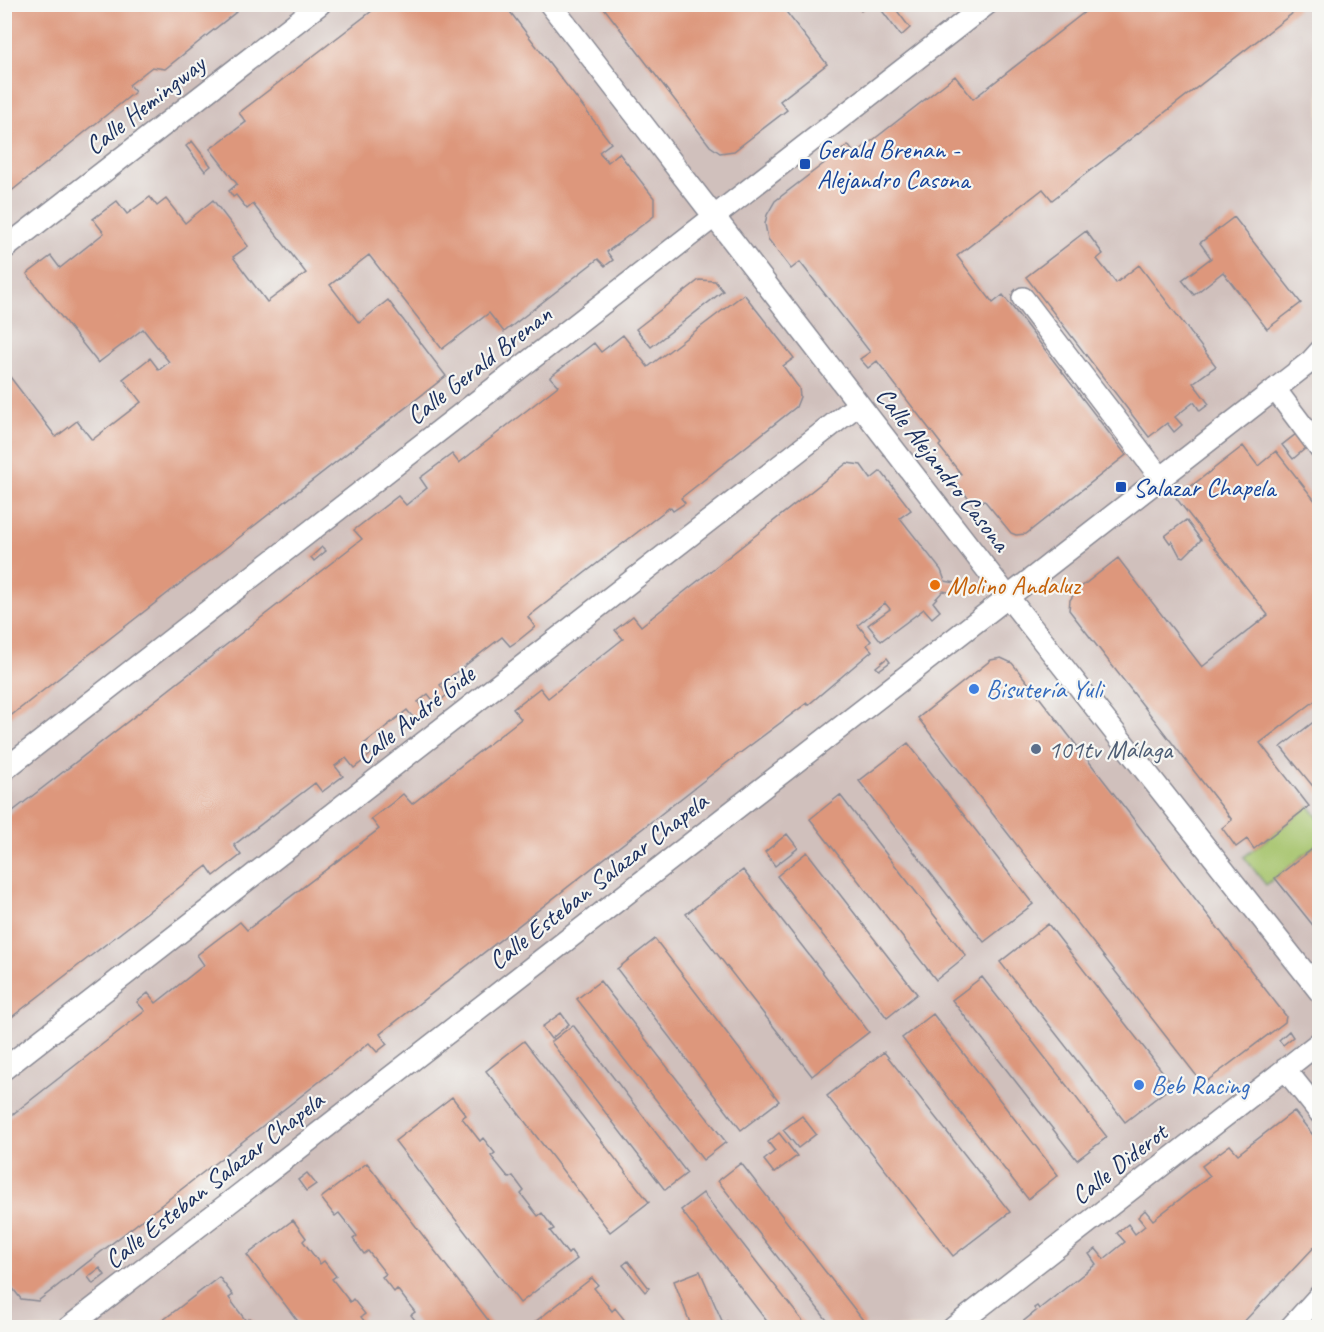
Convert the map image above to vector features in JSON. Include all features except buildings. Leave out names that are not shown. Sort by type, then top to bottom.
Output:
[{"type":"street","name":"Calle Hemingway","points":[[4,249],[320,4]]},
{"type":"street","name":"Calle Alejandro Casona","points":[[550,4],[1008,597],[1320,992]]},
{"type":"street","name":"Calle Gerald Brenan","points":[[4,770],[987,4]]},
{"type":"street","points":[[1023,298],[1161,478]]},
{"type":"street","name":"Calle Esteban Salazar Chapela","points":[[68,1328],[1317,357]]},
{"type":"street","points":[[1275,389],[1320,449]]},
{"type":"street","name":"Calle André Gide","points":[[4,1069],[859,404]]},
{"type":"street","name":"Calle Diderot","points":[[953,1328],[1320,1042]]},
{"type":"street","points":[[1285,1069],[1317,1107]]},
{"type":"street","points":[[1290,1328],[1320,1295]]},
{"type":"shaded area","points":[[5,5],[1319,5],[1320,1323],[1315,1327],[5,1328]]},
{"type":"green space","points":[[1309,806],[1319,819],[1319,843],[1266,885],[1244,857]]},
{"type":"place","name":"Gerald Brenan - Alejandro Casona","points":[[805,164]]},
{"type":"place","name":"Salazar Chapela","points":[[1121,487]]},
{"type":"place","name":"Molino Andaluz","points":[[935,585]]},
{"type":"place","name":"Bisutería Yuli","points":[[974,689]]},
{"type":"place","name":"101tv Málaga","points":[[1036,749]]},
{"type":"place","name":"Beb Racing","points":[[1139,1085]]}]
